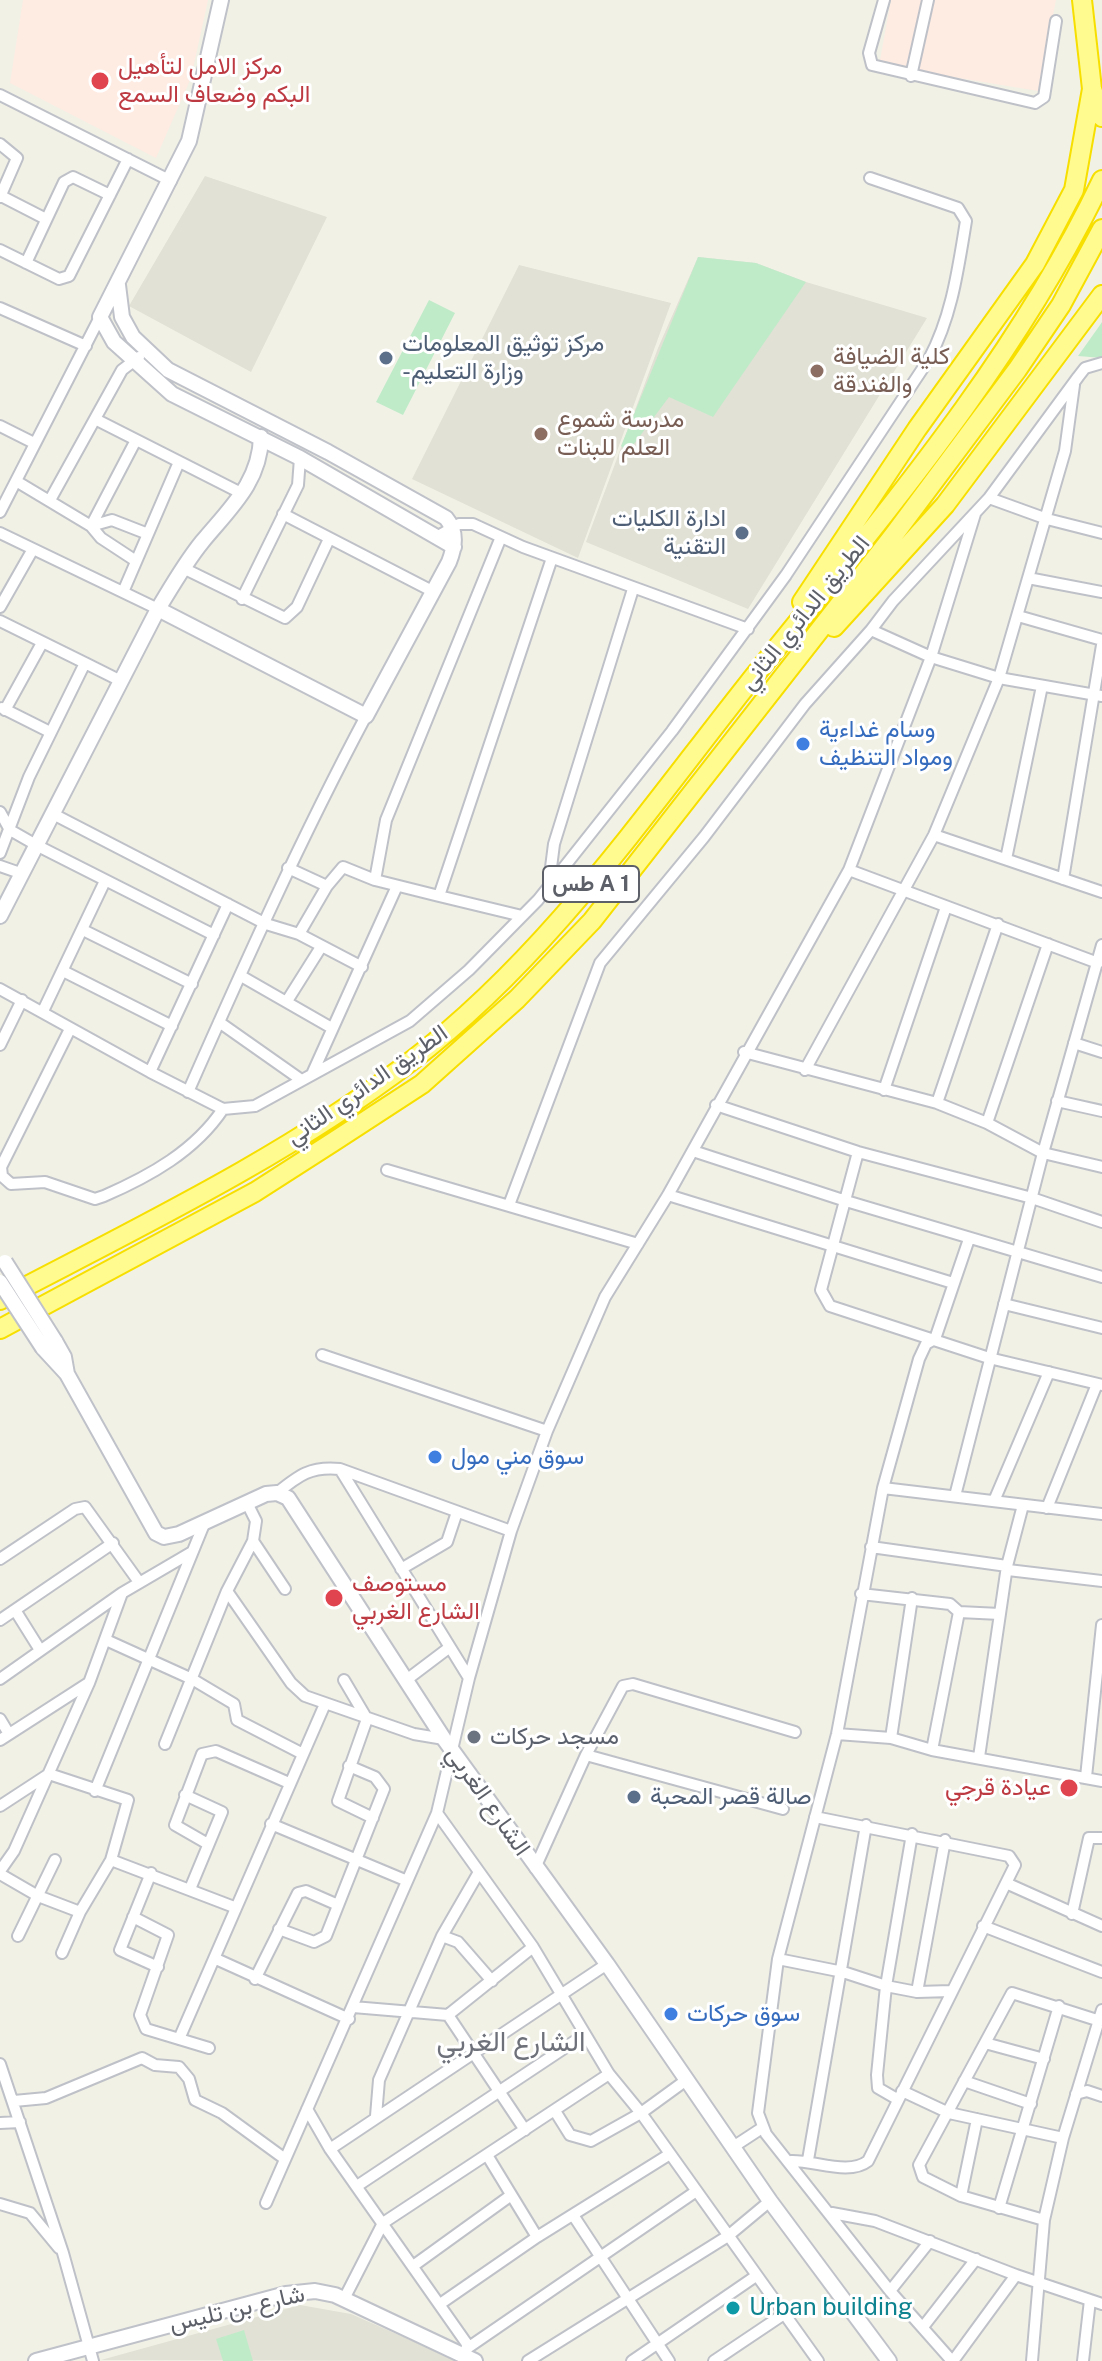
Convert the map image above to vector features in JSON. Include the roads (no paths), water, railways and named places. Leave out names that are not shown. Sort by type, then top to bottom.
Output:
[{"type":"highway","points":[[1081,3],[1092,89],[1102,117]]},
{"type":"highway","points":[[747,686],[917,429],[1035,264],[1074,190],[1092,89]]},
{"type":"highway","name":"الطريق الدائري الثاني","points":[[0,1300],[303,1134],[411,1061],[488,995],[562,919],[877,525],[1020,329],[1062,261],[1102,180]]},
{"type":"highway","name":"طس A 1","points":[[0,1329],[255,1192],[422,1084],[517,999],[592,921],[893,536],[1017,370],[1061,305],[1102,229]]},
{"type":"highway","points":[[767,700],[945,505],[1102,295]]},
{"type":"street","points":[[0,512],[171,181],[195,124],[221,0]]},
{"type":"street","points":[[884,0],[869,60],[879,68],[1038,102],[1044,97],[1056,21]]},
{"type":"street","points":[[911,76],[928,0]]},
{"type":"street","points":[[0,95],[171,181]]},
{"type":"street","points":[[0,144],[17,158],[0,196],[46,219]]},
{"type":"street","points":[[0,250],[59,279],[69,276],[128,159]]},
{"type":"street","points":[[26,263],[64,182],[73,177],[110,195]]},
{"type":"street","points":[[0,989],[223,1109],[255,1106],[313,1072],[350,1056],[410,1021],[469,970],[549,886],[748,629],[929,359],[948,315],[966,221],[964,214],[958,208],[870,178]]},
{"type":"street","points":[[118,285],[122,317],[147,353],[183,379],[328,452],[446,518],[453,527],[454,547],[434,592],[288,868],[266,924],[188,1092]]},
{"type":"street","points":[[0,308],[86,346]]},
{"type":"street","points":[[100,317],[108,335],[133,360],[186,402],[300,458],[454,547]]},
{"type":"street","points":[[50,500],[122,370],[147,353]]},
{"type":"street","points":[[509,1205],[600,963],[704,837],[805,704],[893,601],[989,498],[1085,368],[1102,363]]},
{"type":"street","points":[[805,1070],[934,835],[999,678],[1065,451],[1074,385]]},
{"type":"street","points":[[95,419],[241,493]]},
{"type":"street","points":[[0,426],[34,443]]},
{"type":"street","points":[[0,916],[55,815],[158,609],[183,568],[241,493],[260,460],[261,437]]},
{"type":"street","points":[[91,526],[136,440]]},
{"type":"street","points":[[242,599],[298,485],[300,458]]},
{"type":"street","points":[[123,592],[179,462]]},
{"type":"street","points":[[16,481],[91,526],[101,538],[136,561]]},
{"type":"street","points":[[989,498],[1047,519],[1102,533]]},
{"type":"street","points":[[283,514],[434,592]]},
{"type":"street","points":[[266,2203],[349,2019],[405,1880],[437,1813],[448,1744],[511,1531],[547,1431],[605,1297],[668,1195],[744,1052],[849,870],[931,657],[975,514]]},
{"type":"street","points":[[91,526],[112,520],[148,534]]},
{"type":"street","points":[[438,536],[453,527],[473,524],[633,589],[748,629]]},
{"type":"street","points":[[0,533],[158,609],[366,716]]},
{"type":"street","points":[[375,880],[386,820],[501,537]]},
{"type":"street","points":[[183,568],[277,616],[292,615],[329,539]]},
{"type":"street","points":[[0,607],[33,549]]},
{"type":"street","points":[[439,896],[552,558]]},
{"type":"street","points":[[1028,578],[1102,592]]},
{"type":"street","points":[[549,886],[554,844],[633,589]]},
{"type":"street","points":[[1018,616],[1102,642],[1098,695],[1063,879]]},
{"type":"street","points":[[0,621],[121,681]]},
{"type":"street","points":[[871,630],[931,657],[999,678],[1098,695]]},
{"type":"street","points":[[42,643],[3,709],[50,732]]},
{"type":"street","points":[[0,853],[50,732],[85,663]]},
{"type":"street","points":[[1006,859],[1042,686]]},
{"type":"street","points":[[0,812],[10,830],[214,935]]},
{"type":"street","points":[[55,815],[266,924],[299,934],[362,967]]},
{"type":"street","points":[[934,835],[1102,892]]},
{"type":"street","points":[[0,866],[23,874]]},
{"type":"street","points":[[299,934],[327,886],[343,867],[375,880],[522,916]]},
{"type":"street","points":[[288,868],[327,886]]},
{"type":"street","points":[[849,870],[1098,963]]},
{"type":"street","points":[[43,1011],[105,881]]},
{"type":"street","points":[[313,1072],[330,1027],[362,967],[397,886]]},
{"type":"street","points":[[150,1072],[228,904]]},
{"type":"street","points":[[884,1090],[946,907]]},
{"type":"street","points":[[937,1103],[998,924]]},
{"type":"street","points":[[83,930],[192,984]]},
{"type":"street","points":[[987,1123],[1048,944]]},
{"type":"street","points":[[955,1496],[1057,1101],[1074,1043],[1097,989],[1102,945]]},
{"type":"street","points":[[287,1001],[321,947]]},
{"type":"street","points":[[63,971],[172,1026]]},
{"type":"street","points":[[241,976],[330,1027]]},
{"type":"street","points":[[0,1045],[22,1000]]},
{"type":"street","points":[[219,1022],[300,1079]]},
{"type":"street","points":[[70,1029],[1,1167],[2,1176],[11,1184],[45,1182],[95,1199],[104,1196],[179,1155],[211,1127],[223,1109]]},
{"type":"street","points":[[1074,1043],[1102,1052]]},
{"type":"street","points":[[744,1052],[937,1103],[987,1123],[1043,1153],[1102,1167]]},
{"type":"street","points":[[1057,1101],[1102,1111]]},
{"type":"street","points":[[716,1105],[858,1152],[1032,1198],[1102,1222]]},
{"type":"street","points":[[693,1151],[969,1239],[1102,1277]]},
{"type":"street","points":[[858,1152],[821,1290],[830,1306],[989,1358],[1100,1384],[1047,1508]]},
{"type":"street","points":[[387,1170],[638,1244]]},
{"type":"street","points":[[668,1195],[953,1283]]},
{"type":"street","points":[[969,1239],[935,1339],[926,1344],[919,1359],[883,1488],[837,1734],[778,1959],[759,2104],[762,2128],[791,2161],[827,2212],[837,2219],[890,2291],[952,2361],[1016,2275]]},
{"type":"street","points":[[3,1258],[49,1345]]},
{"type":"street","points":[[0,1282],[49,1345],[64,1357],[67,1374],[156,1533],[170,1537],[204,1524],[247,1503],[277,1493],[301,1473],[316,1467],[340,1469],[511,1531]]},
{"type":"street","points":[[1004,1304],[1102,1328]]},
{"type":"street","points":[[322,1355],[547,1431]]},
{"type":"street","points":[[994,1501],[1049,1372]]},
{"type":"street","points":[[340,1469],[469,1678]]},
{"type":"street","points":[[883,1488],[1101,1512]]},
{"type":"street","name":"الشارع الغربي","points":[[277,1493],[288,1498],[405,1681],[534,1868],[607,1964],[770,2201],[889,2361]]},
{"type":"street","points":[[165,1744],[227,1591],[253,1541],[256,1521],[247,1503]]},
{"type":"street","points":[[979,1757],[1007,1568],[1023,1505]]},
{"type":"street","points":[[0,1559],[80,1507],[88,1510],[139,1582]]},
{"type":"street","points":[[401,1569],[447,1542],[457,1512]]},
{"type":"street","points":[[95,1791],[204,1524]]},
{"type":"street","points":[[253,1541],[285,1589]]},
{"type":"street","points":[[0,1620],[113,1543]]},
{"type":"street","points":[[871,1547],[1102,1581]]},
{"type":"street","points":[[0,1679],[122,1593],[192,1552]]},
{"type":"street","points":[[227,1591],[291,1683],[305,1696],[448,1744]]},
{"type":"street","points":[[80,1912],[38,1896],[0,1872],[14,1851],[89,1683],[122,1593]]},
{"type":"street","points":[[861,1594],[950,1604],[959,1612],[1000,1614]]},
{"type":"street","points":[[891,1738],[912,1598]]},
{"type":"street","points":[[15,1610],[40,1650]]},
{"type":"street","points":[[932,1750],[959,1612]]},
{"type":"street","points":[[1086,1777],[1102,1625]]},
{"type":"street","points":[[106,1640],[192,1679],[234,1704],[237,1720],[303,1754]]},
{"type":"street","points":[[405,1681],[450,1647]]},
{"type":"street","points":[[344,1680],[367,1719]]},
{"type":"street","points":[[0,1719],[4,1737],[89,1683]]},
{"type":"street","points":[[534,1868],[615,1696],[628,1684],[795,1732]]},
{"type":"street","points":[[179,2039],[325,1704]]},
{"type":"street","points":[[367,1719],[338,1801],[373,1818]]},
{"type":"street","points":[[837,1734],[891,1738],[932,1750],[1102,1781]]},
{"type":"street","points":[[208,1844],[175,1827],[200,1757],[211,1751],[289,1783]]},
{"type":"street","points":[[586,1755],[783,1809]]},
{"type":"street","points":[[279,1929],[314,1942],[322,1941],[338,1905],[383,1786],[375,1777],[349,1766]]},
{"type":"street","points":[[49,1774],[128,1800],[111,1860],[80,1912],[62,1953]]},
{"type":"street","points":[[0,1806],[49,1774]]},
{"type":"street","points":[[185,1795],[222,1811],[190,1889]]},
{"type":"street","points":[[437,1813],[533,1947],[609,2074],[641,2113],[816,2360]]},
{"type":"street","points":[[791,2161],[808,2160],[854,2169],[863,2165],[1015,1865],[1009,1856],[945,1840],[815,1817]]},
{"type":"street","points":[[271,1824],[405,1880]]},
{"type":"street","points":[[808,2160],[843,1972],[866,1825]]},
{"type":"street","points":[[912,1834],[886,1986],[877,2083],[882,2092],[949,2113],[1063,2138]]},
{"type":"street","points":[[1072,1914],[1089,1838],[1102,1838]]},
{"type":"street","points":[[917,1992],[945,1840]]},
{"type":"street","points":[[18,1936],[55,1860]]},
{"type":"street","points":[[111,1860],[234,1907]]},
{"type":"street","points":[[376,2116],[379,2080],[442,1936],[479,1872]]},
{"type":"street","points":[[151,1873],[120,1952],[158,1967]]},
{"type":"street","points":[[1006,1883],[1102,1926]]},
{"type":"street","points":[[255,1979],[294,1897],[302,1890],[338,1905]]},
{"type":"street","points":[[133,1917],[167,1932],[140,2020],[146,2029],[209,2048]]},
{"type":"street","points":[[983,1926],[1102,1972]]},
{"type":"street","points":[[442,1936],[458,1942],[492,1981]]},
{"type":"street","points":[[353,2007],[448,2015],[533,1947]]},
{"type":"street","points":[[216,1959],[349,2019]]},
{"type":"street","points":[[778,1959],[917,1992],[951,1991]]},
{"type":"street","points":[[330,2149],[607,1964]]},
{"type":"street","points":[[1032,2361],[1036,2285],[1044,2220],[1076,2094],[1099,2040],[1101,2015],[1012,1993],[918,2168],[923,2177],[961,2196],[1044,2220]]},
{"type":"street","points":[[999,2208],[1059,2006]]},
{"type":"street","points":[[448,2015],[525,2130]]},
{"type":"street","points":[[357,2186],[584,2035]]},
{"type":"street","points":[[985,2043],[1044,2059]]},
{"type":"street","points":[[14,2101],[46,2098],[142,2058],[155,2065],[179,2067],[189,2079],[195,2100],[222,2113],[285,2159]]},
{"type":"street","points":[[0,2064],[63,2253],[91,2354]]},
{"type":"street","points":[[344,2299],[383,2223],[609,2074]]},
{"type":"street","points":[[555,2111],[570,2135],[584,2142],[641,2113],[685,2081]]},
{"type":"street","points":[[964,2081],[1031,2104]]},
{"type":"street","points":[[1076,2094],[1087,2091],[1102,2096]]},
{"type":"street","points":[[307,2109],[330,2149],[440,2304],[470,2355],[602,2256],[695,2192]]},
{"type":"street","points":[[961,2196],[977,2119]]},
{"type":"street","points":[[0,2123],[20,2122]]},
{"type":"street","points":[[733,2147],[762,2128]]},
{"type":"street","points":[[440,2304],[537,2237],[670,2154]]},
{"type":"street","points":[[487,2155],[537,2237]]},
{"type":"street","points":[[413,2266],[510,2196]]},
{"type":"street","points":[[528,2361],[624,2298],[728,2236],[770,2201]]},
{"type":"street","points":[[0,2204],[30,2213],[63,2253]]},
{"type":"street","points":[[827,2212],[875,2221],[1036,2285],[1102,2304]]},
{"type":"street","points":[[573,2215],[602,2256],[624,2298],[669,2361]]},
{"type":"street","points":[[890,2291],[930,2241]]},
{"type":"street","points":[[923,2327],[976,2259]]},
{"type":"street","points":[[632,2361],[756,2276]]},
{"type":"street","name":"شارع بن تليس","points":[[36,2361],[91,2354],[301,2291],[327,2292],[470,2355]]},
{"type":"street","points":[[1083,2361],[1090,2300]]},
{"type":"street","points":[[714,2361],[784,2314]]},
{"type":"place","name":"مركز الامل لتأهيل البكم وضعاف السمع","points":[[100,81]]},
{"type":"place","name":"مركز توثيق المعلومات -وزارة التعليم","points":[[386,358]]},
{"type":"place","name":"كلية الضيافة والفندقة","points":[[817,371]]},
{"type":"place","name":"مدرسة شموع العلم للبنات","points":[[541,434]]},
{"type":"place","name":"ادارة الكليات التقنية","points":[[742,533]]},
{"type":"place","name":"وسام غداءية ومواد التنظيف","points":[[803,744]]},
{"type":"place","name":"سوق مني مول","points":[[435,1457]]},
{"type":"place","name":"مستوصف الشارع الغربي","points":[[334,1598]]},
{"type":"place","name":"مسجد حركات","points":[[474,1737]]},
{"type":"place","name":"عيادة قرجي","points":[[1069,1788]]},
{"type":"place","name":"صالة قصر المحبة","points":[[634,1797]]},
{"type":"place","name":"سوق حركات","points":[[671,2014]]},
{"type":"place","name":"Urban building","points":[[733,2308]]},
{"type":"district","name":"الشارع الغربي","points":[[511,2042]]}]
